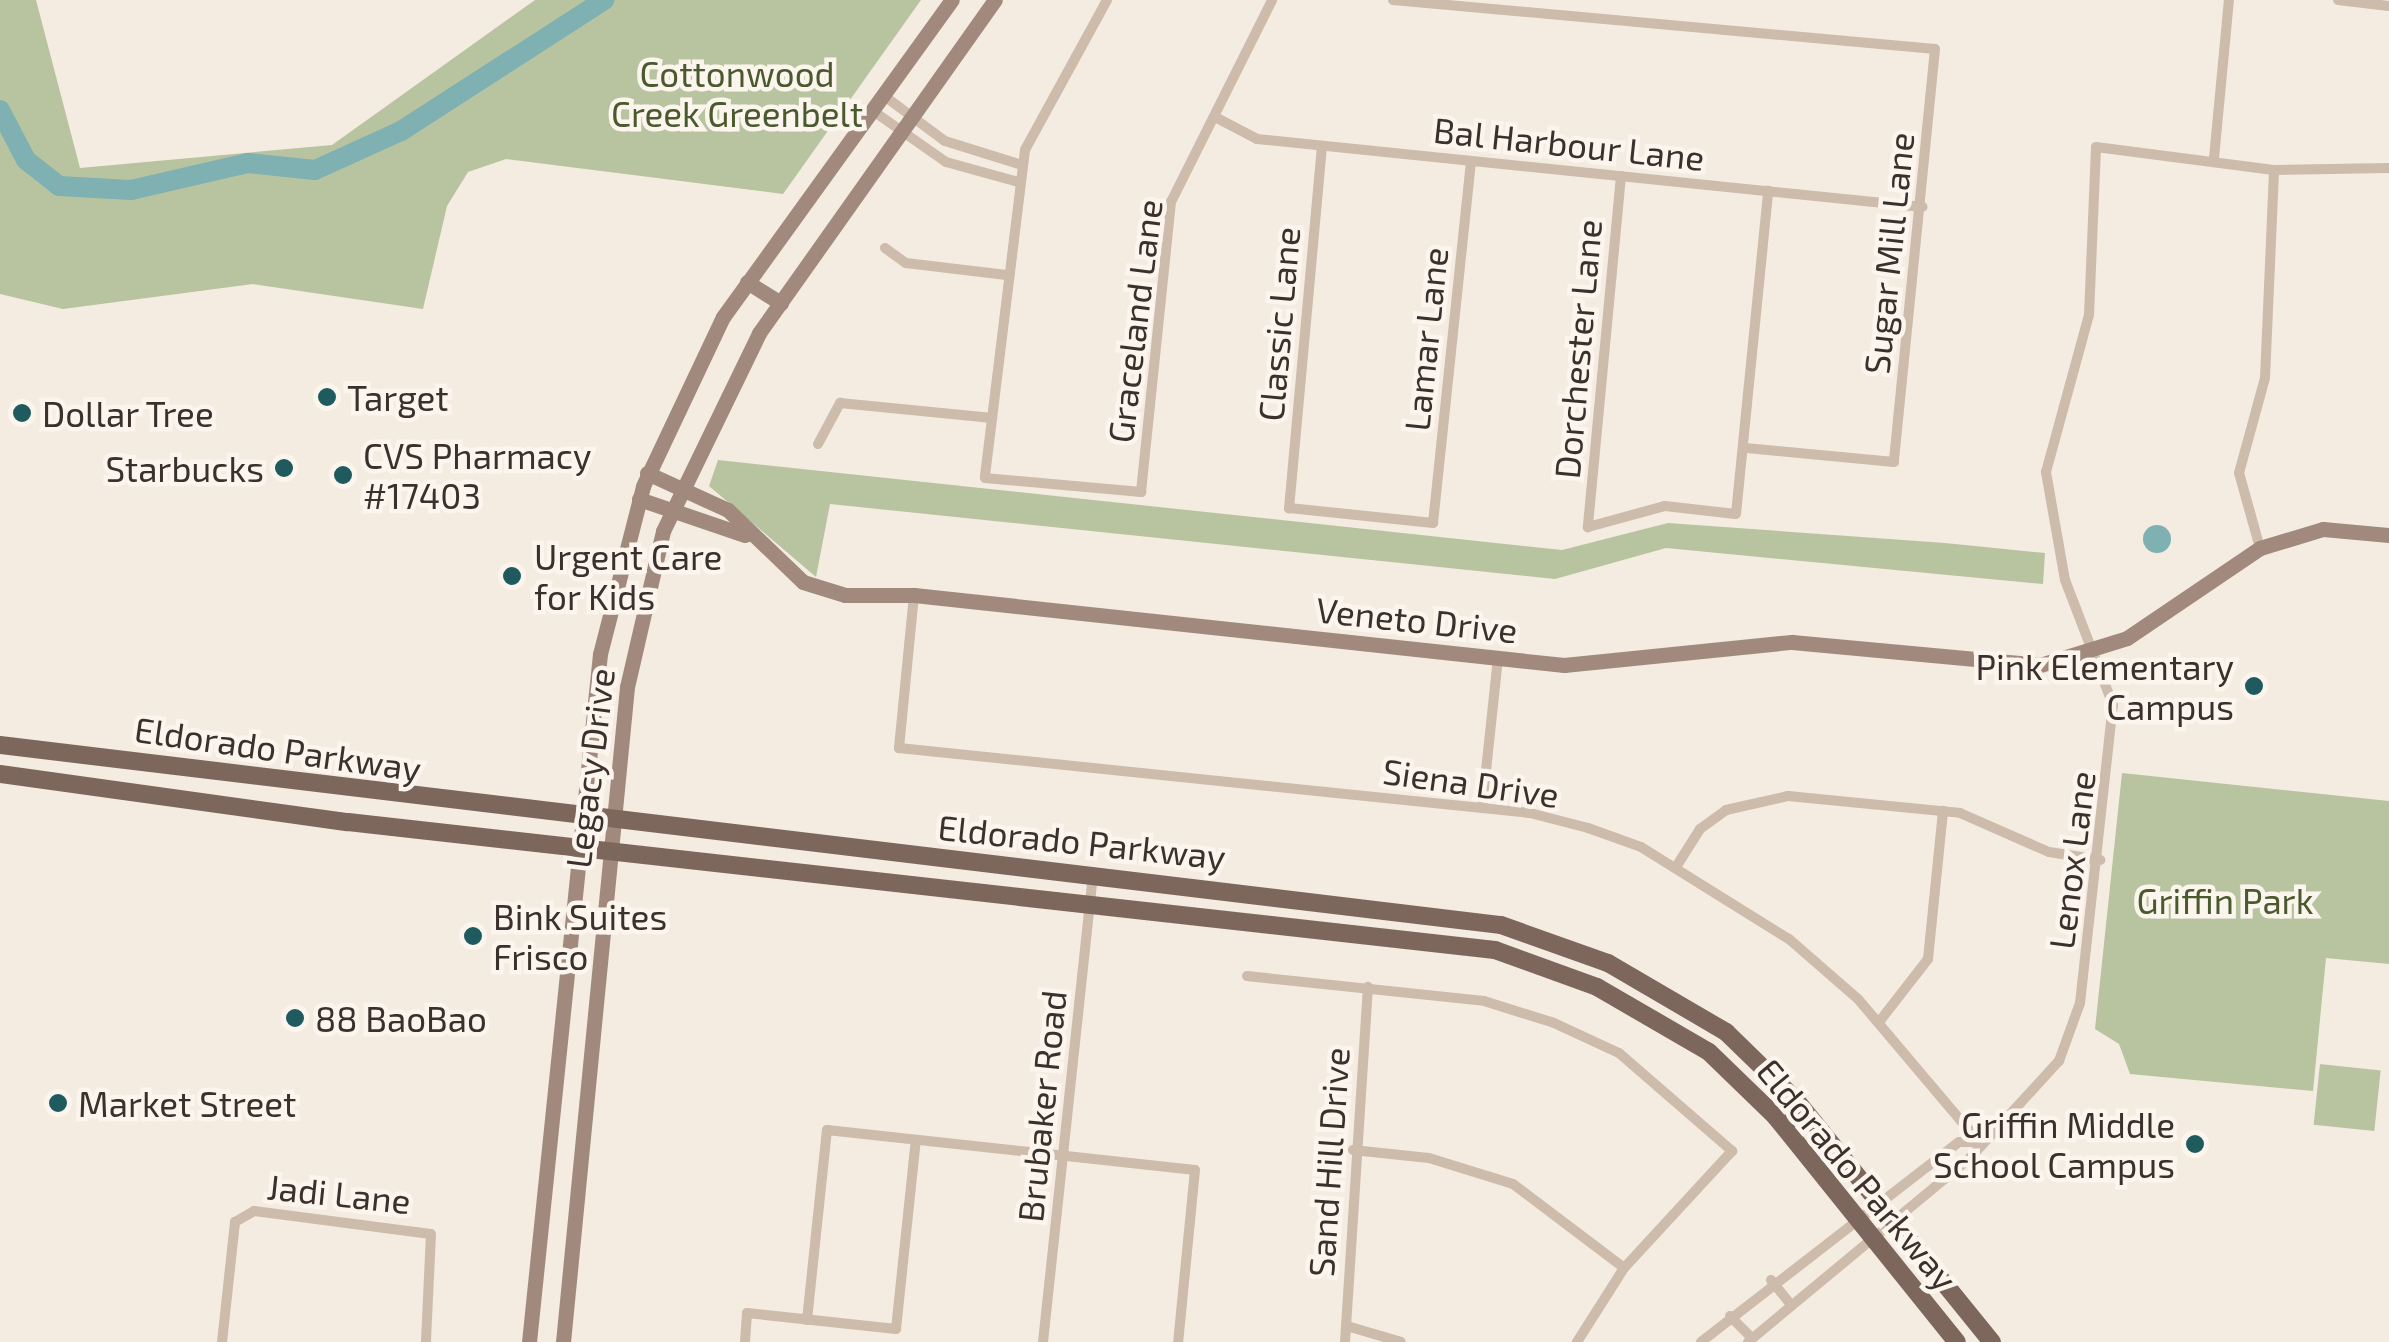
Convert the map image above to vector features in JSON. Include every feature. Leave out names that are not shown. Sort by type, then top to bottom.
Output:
[{"type":"main road","name":"Legacy Drive","points":[[529,1342],[549,1118],[600,654],[647,473],[747,282],[887,98],[952,0]]},
{"type":"main road","name":"Legacy Drive","points":[[563,1342],[611,824],[634,650],[671,510],[781,303],[915,120],[995,0]]},
{"type":"main road","points":[[747,282],[781,303]]},
{"type":"main road","name":"Veneto Drive","points":[[647,473],[728,510],[745,535],[803,582],[845,595],[914,595],[1498,658],[1607,665],[1792,642],[2040,665],[2098,649],[2260,548],[2323,529],[2389,535]]},
{"type":"main road","name":"Veneto Drive","points":[[639,499],[745,535]]},
{"type":"main road","points":[[6,774],[19,747]]},
{"type":"main road","points":[[19,747],[34,778]]},
{"type":"main road","name":"Eldorado Parkway","points":[[19,747],[611,824],[1446,914],[1608,963],[1726,1032],[1880,1204],[1992,1342]]},
{"type":"main road","name":"Eldorado Parkway","points":[[6,774],[608,852],[1442,940],[1598,987],[1710,1052],[1859,1218],[1957,1342]]},
{"type":"main road","points":[[549,1118],[583,1121]]},
{"type":"street","points":[[818,444],[840,403],[992,418],[1022,165],[1106,0]]},
{"type":"street","name":"Graceland Lane","points":[[992,418],[985,478],[1141,492],[1171,202],[1272,0]]},
{"type":"street","name":"Sugar Mill Lane","points":[[1393,0],[1935,49],[1894,462],[1745,448]]},
{"type":"street","points":[[2229,0],[2214,158],[2274,170],[2389,168]]},
{"type":"street","points":[[2338,0],[2389,6]]},
{"type":"street","points":[[887,98],[961,148],[1022,165]]},
{"type":"street","points":[[876,113],[946,162],[1018,182]]},
{"type":"street","name":"Bal Harbour Lane","points":[[1215,117],[1257,139],[1922,207]]},
{"type":"street","name":"Classic Lane","points":[[1322,146],[1290,508],[1433,524]]},
{"type":"street","name":"Lenox Lane","points":[[1750,1340],[1894,1221],[1979,1142],[2065,1047],[2100,860],[2113,704],[2098,649],[2064,580],[2046,472],[2090,315],[2096,147],[2214,158]]},
{"type":"street","name":"Lamar Lane","points":[[1433,524],[1471,161]]},
{"type":"street","points":[[2260,548],[2239,473],[2265,378],[2274,170]]},
{"type":"street","name":"Dorchester Lane","points":[[1621,176],[1588,527],[1665,506],[1736,514],[1745,448]]},
{"type":"street","points":[[1745,448],[1768,191]]},
{"type":"street","points":[[886,248],[906,263],[1006,275]]},
{"type":"street","name":"Siena Drive","points":[[914,595],[899,748],[1482,808],[1588,828],[1676,867],[1789,939],[1879,1022],[1979,1142]]},
{"type":"street","points":[[1482,808],[1498,658]]},
{"type":"street","points":[[1676,867],[1700,829],[1755,800],[1944,811],[2048,852],[2100,860]]},
{"type":"street","points":[[1879,1022],[1928,959],[1944,811]]},
{"type":"street","name":"Brubaker Road","points":[[1043,1342],[1093,876]]},
{"type":"street","points":[[1246,976],[1484,1001],[1554,1023],[1619,1053],[1732,1151],[1624,1268],[1577,1342]]},
{"type":"street","name":"Sand Hill Drive","points":[[1345,1342],[1354,1150],[1368,986]]},
{"type":"street","points":[[807,1320],[827,1130],[1195,1170],[1178,1342]]},
{"type":"street","points":[[745,1342],[748,1313],[896,1329],[916,1140]]},
{"type":"street","name":"Lenox Lane","points":[[1702,1342],[1771,1280],[1880,1204],[1959,1142],[1979,1142]]},
{"type":"street","points":[[1354,1150],[1429,1158],[1512,1184],[1624,1268]]},
{"type":"street","name":"Jadi Lane","points":[[222,1342],[240,1212],[431,1234],[426,1342]]},
{"type":"street","points":[[1771,1280],[1792,1306]]},
{"type":"street","points":[[1730,1316],[1750,1340]]},
{"type":"street","points":[[1346,1326],[1401,1342]]},
{"type":"green space","name":"Cottonwood Creek Greenbelt","points":[[0,0],[36,0],[80,168],[332,145],[535,0],[921,0],[783,194],[506,159],[468,172],[447,206],[423,309],[253,284],[63,309],[0,294]]},
{"type":"green space","points":[[718,460],[1562,550],[1668,523],[1945,543],[2045,553],[2043,584],[1666,548],[1555,579],[830,504],[816,577],[709,486]]},
{"type":"green space","name":"Griffin Park","points":[[2122,773],[2389,801],[2389,964],[2326,958],[2313,1091],[2130,1074],[2119,1044],[2095,1029]]},
{"type":"green space","points":[[2320,1064],[2381,1070],[2374,1131],[2314,1125]]},
{"type":"water","points":[[2157,525],[2167,529],[2171,539],[2167,549],[2157,553],[2147,549],[2143,539],[2147,529]]},
{"type":"waterway","points":[[0,110],[26,160],[59,186],[131,190],[248,163],[315,170],[401,131],[604,0]]},
{"type":"place","name":"Target","points":[[327,397]]},
{"type":"place","name":"Dollar Tree","points":[[22,413]]},
{"type":"place","name":"Starbucks","points":[[284,468]]},
{"type":"place","name":"CVS Pharmacy #17403","points":[[343,475]]},
{"type":"place","name":"Urgent Care for Kids","points":[[512,576]]},
{"type":"place","name":"Pink Elementary Campus","points":[[2254,686]]},
{"type":"place","name":"Bink Suites Frisco","points":[[473,936]]},
{"type":"place","name":"88 BaoBao","points":[[295,1018]]},
{"type":"place","name":"Market Street","points":[[58,1103]]},
{"type":"place","name":"Griffin Middle School Campus","points":[[2195,1144]]}]
